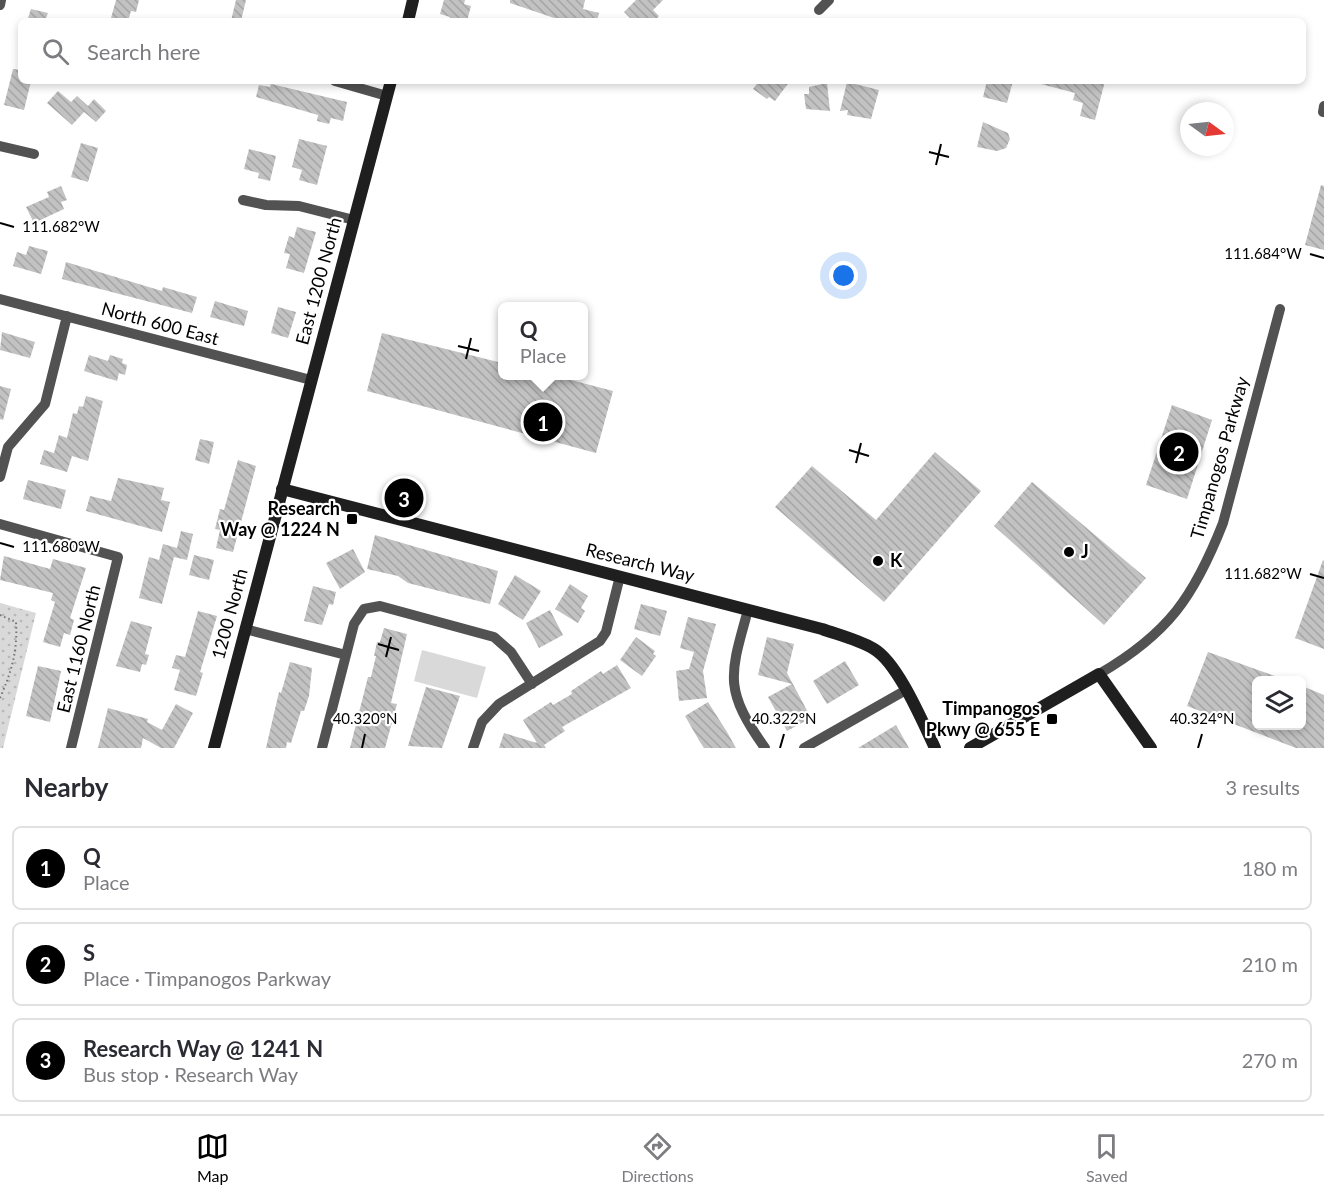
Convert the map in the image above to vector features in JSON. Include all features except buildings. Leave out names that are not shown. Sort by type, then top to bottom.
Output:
[{"type":"street","points":[[0,5],[1,0]]},
{"type":"street","points":[[409,18],[413,0]]},
{"type":"street","points":[[819,10],[829,0]]},
{"type":"street","points":[[345,84],[387,96]]},
{"type":"street","name":"East 1200 North","points":[[282,489],[390,84]]},
{"type":"street","points":[[0,146],[34,154]]},
{"type":"street","points":[[243,200],[266,205],[299,206],[354,220]]},
{"type":"street","name":"North 600 East","points":[[0,299],[311,380]]},
{"type":"street","name":"Timpanogos Parkway","points":[[970,748],[1133,654],[1167,624],[1188,596],[1224,523],[1280,309]]},
{"type":"street","points":[[0,477],[8,447],[45,404],[67,316]]},
{"type":"street","name":"Research Way","points":[[282,489],[822,629],[874,649],[887,660],[906,690],[935,748]]},
{"type":"street","name":"1200 North","points":[[214,748],[282,489]]},
{"type":"street","name":"East 1160 North","points":[[0,524],[118,557],[71,748]]},
{"type":"street","points":[[473,748],[478,731],[489,712],[600,641],[606,632],[620,576]]},
{"type":"street","points":[[322,748],[358,615],[364,609],[380,606],[494,637],[511,652],[532,684]]},
{"type":"street","points":[[748,610],[734,660],[732,681],[741,709],[765,748]]},
{"type":"street","points":[[245,629],[346,655]]},
{"type":"street","points":[[1099,674],[1151,748]]},
{"type":"street","points":[[804,748],[906,690]]},
{"type":"path","points":[[0,615],[16,622],[17,630],[15,661],[0,698]]},
{"type":"shaded area","points":[[0,603],[36,613],[3,748],[0,748]]},
{"type":"shaded area","points":[[422,650],[486,667],[477,698],[414,681]]},
{"type":"place","name":"Q","points":[[543,422]]},
{"type":"place","name":"S","points":[[1179,452]]},
{"type":"place","name":"Research Way @ 1241 N","points":[[404,498]]},
{"type":"place","name":"Research Way @ 1224 N","points":[[352,519]]},
{"type":"place","name":"J","points":[[1069,552]]},
{"type":"place","name":"K","points":[[878,561]]},
{"type":"place","name":"Timpanogos Pkwy @ 655 E","points":[[1052,719]]}]
